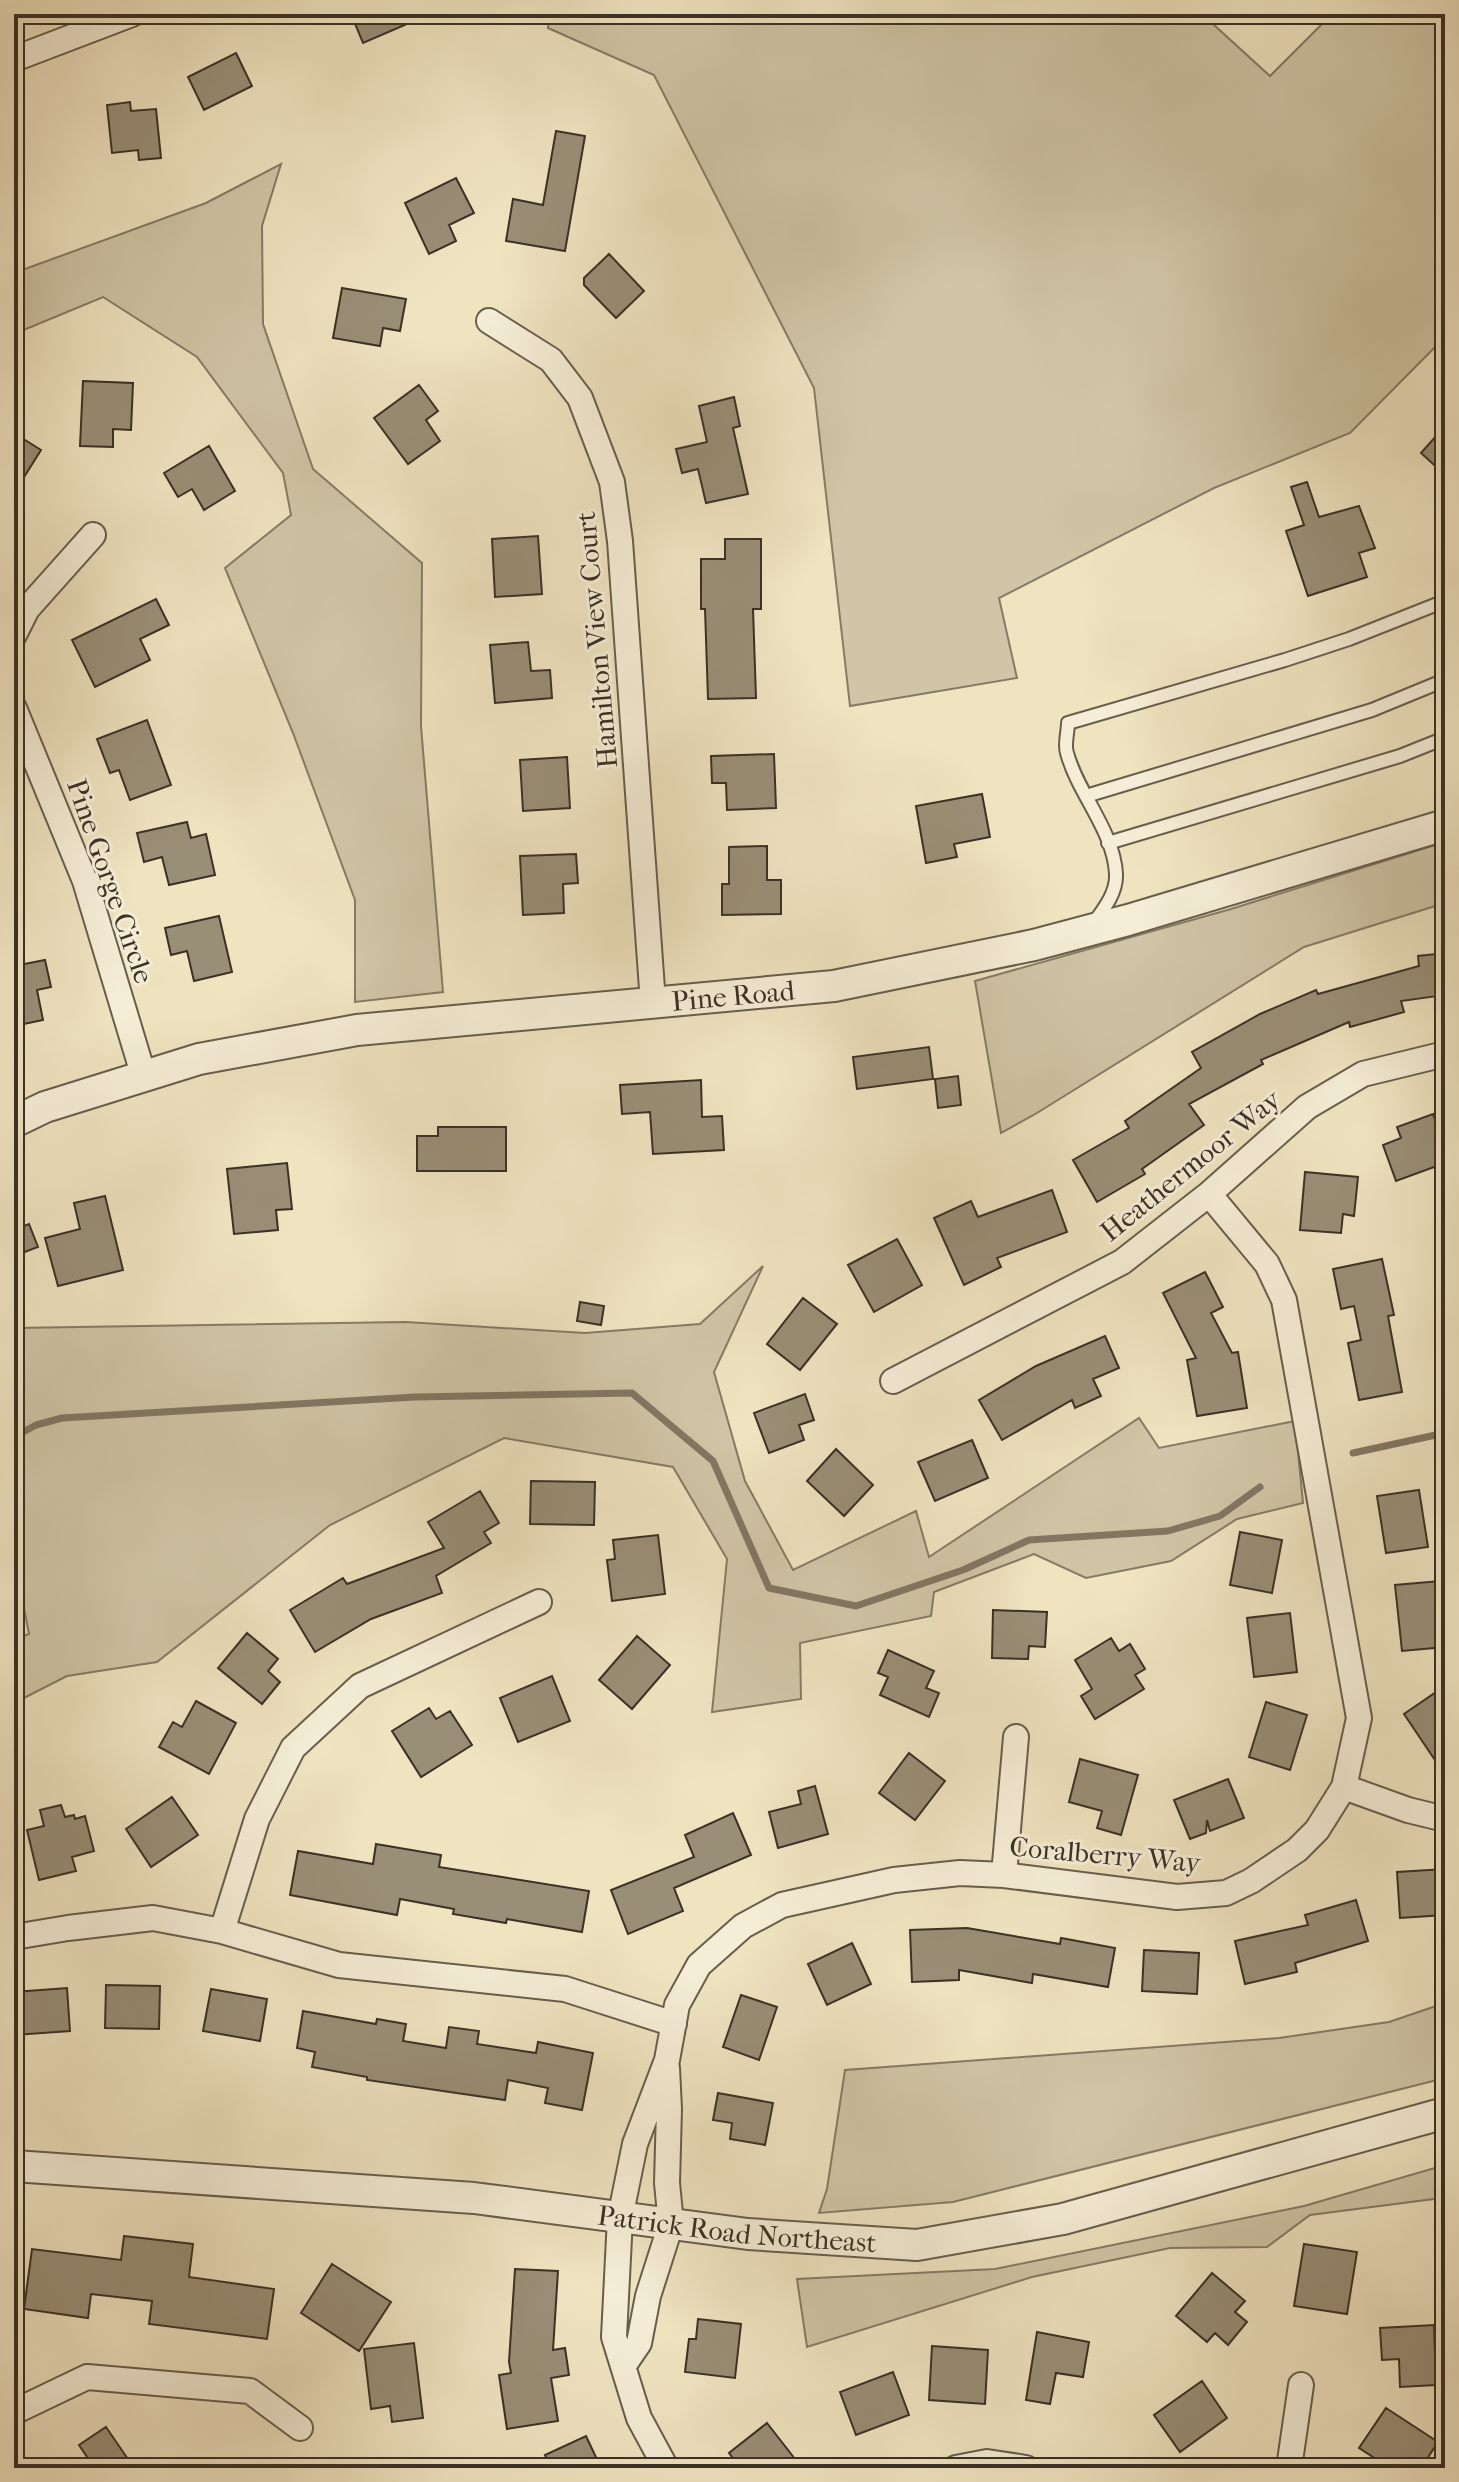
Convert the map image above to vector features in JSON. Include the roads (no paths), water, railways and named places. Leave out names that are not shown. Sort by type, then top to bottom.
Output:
[{"type":"street","points":[[14,59],[132,14]]},
{"type":"street","name":"Hamilton View Court","points":[[489,321],[551,360],[580,398],[612,482],[620,541],[653,1003]]},
{"type":"street","points":[[14,635],[27,609],[93,535]]},
{"type":"street","name":"Pine Gorge Circle","points":[[14,708],[85,881],[144,1077]]},
{"type":"street","name":"Pine Road","points":[[14,1122],[45,1107],[199,1059],[357,1030],[834,986],[1034,945],[1445,825]]},
{"type":"street","name":"Heathermoor Way","points":[[893,1381],[1122,1262],[1209,1194],[1307,1107],[1363,1074],[1445,1054]]},
{"type":"street","name":"Coralberry Way","points":[[666,2468],[639,2418],[614,2337],[620,2218],[635,2144],[667,2060],[677,2005],[699,1965],[743,1926],[782,1905],[894,1880],[960,1873],[1004,1875],[1177,1897],[1226,1893],[1251,1881],[1297,1850],[1317,1830],[1344,1787],[1359,1718],[1284,1300],[1267,1264],[1209,1194]]},
{"type":"street","points":[[222,1931],[257,1819],[293,1748],[360,1686],[539,1602]]},
{"type":"street","points":[[1004,1875],[1016,1737]]},
{"type":"street","points":[[1344,1787],[1408,1810],[1445,1819]]},
{"type":"street","points":[[14,1937],[153,1918],[222,1931],[339,1965],[565,1989],[674,2024]]},
{"type":"street","name":"Coralberry Way","points":[[624,2365],[639,2343],[648,2296],[671,2224],[667,2183],[667,2060]]},
{"type":"street","name":"Patrick Road Northeast","points":[[14,2166],[474,2198],[748,2234],[917,2245],[1063,2219],[1445,2113]]},
{"type":"street","points":[[14,2412],[87,2377],[250,2391],[300,2428]]},
{"type":"street","points":[[1289,2468],[1301,2385]]},
{"type":"street","points":[[956,2468],[987,2462],[1026,2468]]},
{"type":"lane","points":[[1089,930],[1114,890],[1117,875],[1108,843],[1066,751],[1068,723],[1285,660],[1349,639],[1445,601]]},
{"type":"lane","points":[[1086,796],[1372,710],[1445,680]]},
{"type":"lane","points":[[1108,843],[1400,756],[1445,738]]},
{"type":"waterway","points":[[14,1437],[36,1425],[62,1418],[415,1397],[632,1393],[713,1461],[769,1588],[856,1606],[963,1570],[1029,1540],[1168,1531],[1220,1516],[1260,1487]]},
{"type":"waterway","points":[[1353,1453],[1445,1433]]}]
